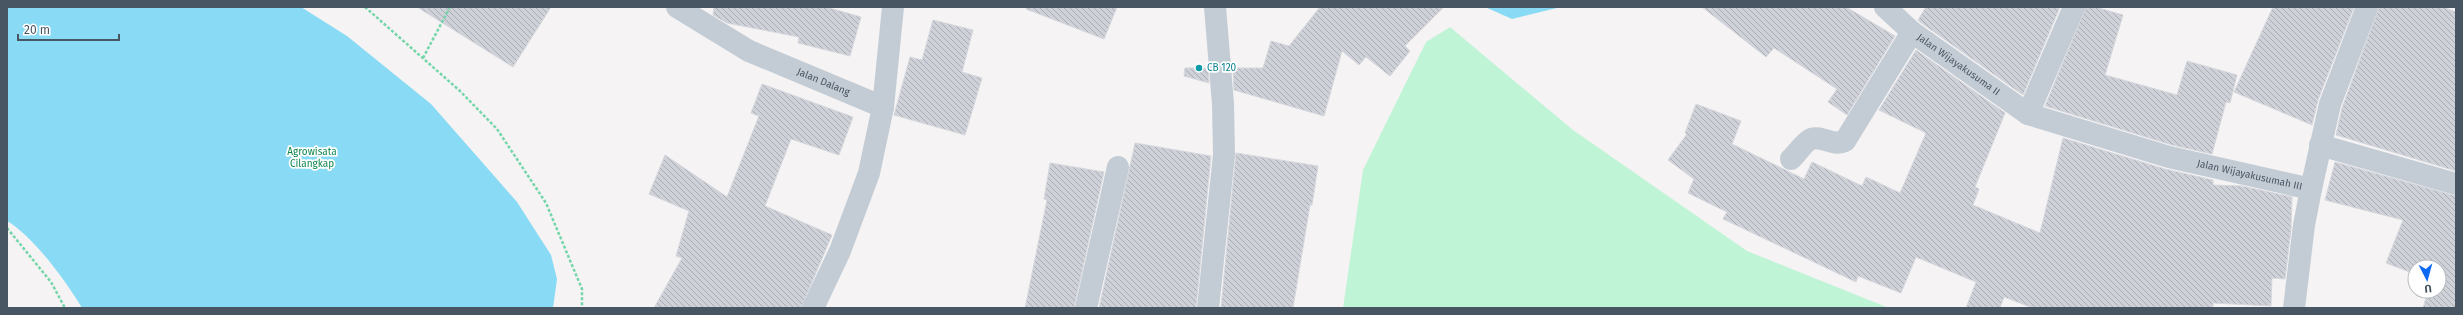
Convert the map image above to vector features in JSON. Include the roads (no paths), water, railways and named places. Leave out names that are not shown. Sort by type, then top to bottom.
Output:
[{"type":"street","name":"Jalan Dalang","points":[[677,7],[749,51],[883,107]]},
{"type":"street","points":[[813,308],[840,251],[869,173],[883,107],[893,7]]},
{"type":"street","points":[[1208,308],[1224,155],[1223,104],[1215,7]]},
{"type":"street","points":[[1885,7],[1912,32]]},
{"type":"street","points":[[2028,114],[2074,7]]},
{"type":"street","name":"Jalan Wijayakusumah III","points":[[2028,114],[2169,157],[2311,189],[2330,104],[2367,7]]},
{"type":"street","name":"Jalan Wijayakusuma II","points":[[1791,159],[1812,139],[1836,144],[1845,141],[1912,32],[2028,114]]},
{"type":"street","points":[[2320,145],[2456,184]]},
{"type":"street","points":[[1086,308],[1118,167]]},
{"type":"street","points":[[2294,308],[2304,226],[2311,189]]},
{"type":"water","name":"Agrowisata Cilangkap","points":[[7,7],[301,7],[347,36],[431,104],[517,202],[551,255],[557,279],[553,308],[82,308],[67,285],[38,248],[17,228],[7,221]]},
{"type":"water","points":[[1485,7],[1561,7],[1512,19]]},
{"type":"place","name":"CB 120","points":[[1199,68]]}]
